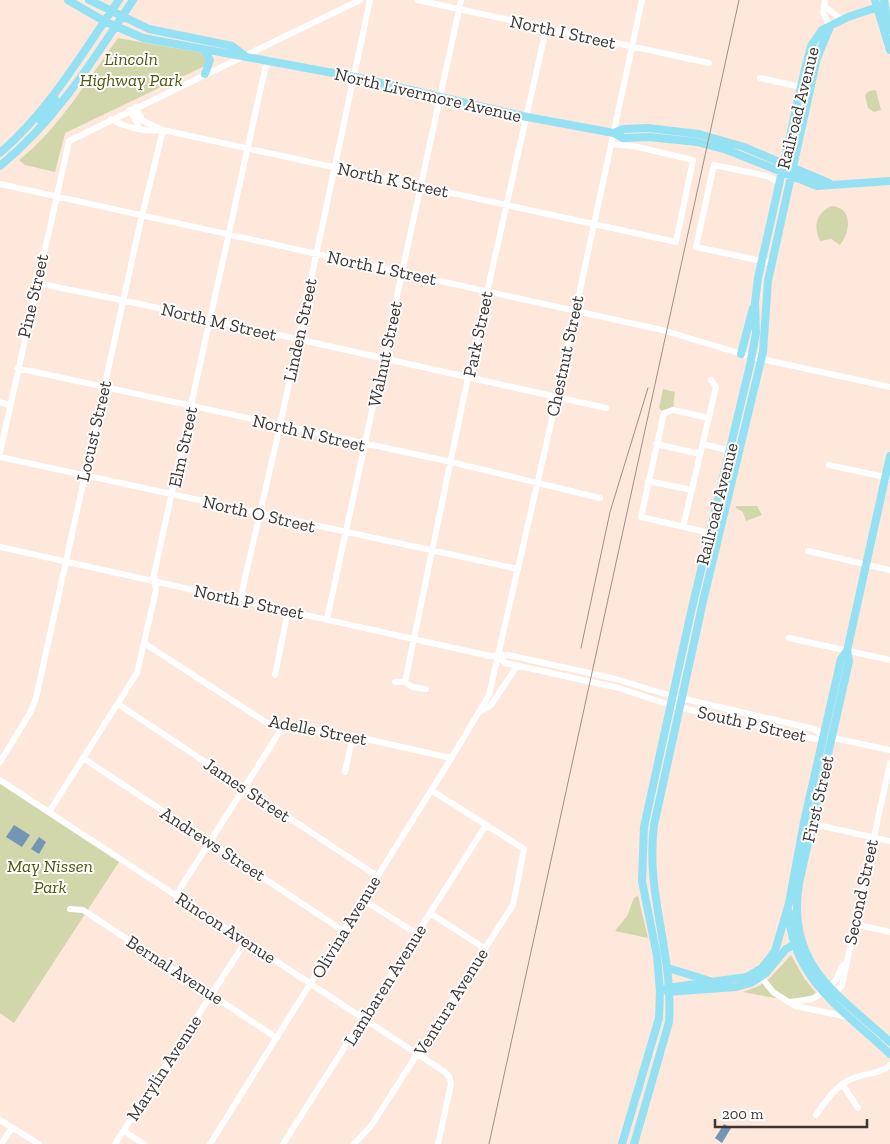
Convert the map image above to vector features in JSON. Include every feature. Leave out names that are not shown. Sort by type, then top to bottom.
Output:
[{"type":"main road","name":"North Livermore Avenue","points":[[68,0],[104,21],[143,38],[228,55],[244,55],[270,60],[354,77],[527,117],[614,133],[623,129],[648,128],[699,134],[744,147],[791,173],[829,184],[852,185],[890,181]]},
{"type":"main road","name":"North Livermore Avenue","points":[[89,0],[150,29],[232,46],[244,55]]},
{"type":"main road","points":[[0,153],[26,128],[54,96],[119,0]]},
{"type":"main road","points":[[0,166],[30,140],[68,97],[133,0]]},
{"type":"main road","points":[[830,28],[842,20],[882,3]]},
{"type":"main road","points":[[882,3],[890,32]]},
{"type":"main road","points":[[882,3],[890,50]]},
{"type":"main road","name":"Railroad Avenue","points":[[622,1144],[659,1018],[660,991],[657,956],[643,891],[642,852],[646,815],[672,696],[752,357],[756,333],[756,293],[782,168],[811,46],[822,30],[830,28]]},
{"type":"main road","name":"Railroad Avenue","points":[[634,1144],[669,1022],[670,990],[668,968],[653,893],[651,855],[654,825],[679,707],[761,359],[766,334],[766,290],[791,173],[817,58],[830,28]]},
{"type":"main road","points":[[204,50],[210,60],[205,74]]},
{"type":"main road","points":[[30,140],[38,124],[55,105],[56,100],[54,96]]},
{"type":"main road","points":[[742,354],[756,293]]},
{"type":"main road","name":"First Street","points":[[797,943],[796,904],[841,659],[847,651],[888,478],[890,456]]},
{"type":"main road","name":"First Street","points":[[759,975],[775,951],[789,903],[804,822],[828,737]]},
{"type":"main road","name":"First Street","points":[[789,903],[791,931],[797,943]]},
{"type":"main road","points":[[660,991],[736,987],[759,975],[784,951],[797,943],[851,1017],[890,1054]]},
{"type":"main road","points":[[668,968],[712,982]]},
{"type":"main road","points":[[670,990],[712,982],[740,980],[759,975]]},
{"type":"main road","points":[[830,990],[890,1042]]},
{"type":"street","points":[[111,119],[360,0]]},
{"type":"street","name":"Linden Street","points":[[240,600],[280,426],[370,0]]},
{"type":"street","name":"North I Street","points":[[417,0],[709,63]]},
{"type":"street","name":"Walnut Street","points":[[327,619],[385,360],[420,186],[442,97],[461,0]]},
{"type":"street","name":"Chestnut Street","points":[[481,711],[489,695],[538,482],[592,224],[612,144],[642,0]]},
{"type":"street","name":"Railroad Avenue","points":[[824,3],[842,20]]},
{"type":"street","name":"Railroad Avenue","points":[[824,3],[824,18],[830,28]]},
{"type":"street","name":"Park Street","points":[[405,682],[468,377],[546,29]]},
{"type":"street","name":"Elm Street","points":[[49,812],[137,672],[156,590],[154,574],[247,148],[265,70],[270,60]]},
{"type":"street","points":[[760,78],[801,87]]},
{"type":"street","points":[[133,108],[140,129]]},
{"type":"street","points":[[133,108],[143,121],[163,130]]},
{"type":"street","name":"North K Street","points":[[111,119],[140,129],[163,130],[676,242],[693,160],[638,147],[612,144]]},
{"type":"street","name":"Pine Street","points":[[0,453],[17,368],[69,141],[111,119]]},
{"type":"street","name":"Locust Street","points":[[0,762],[30,713],[36,698],[142,215],[163,130]]},
{"type":"street","points":[[772,263],[696,247],[714,166],[767,176],[779,182]]},
{"type":"street","name":"North L Street","points":[[0,184],[575,310],[667,331],[752,357],[890,387]]},
{"type":"street","name":"North M Street","points":[[36,283],[606,408]]},
{"type":"street","name":"North N Street","points":[[17,368],[450,462],[600,498]]},
{"type":"street","points":[[683,527],[716,387],[710,380]]},
{"type":"street","points":[[0,402],[9,405]]},
{"type":"street","points":[[709,418],[673,410],[666,411],[662,416],[640,517],[719,535]]},
{"type":"street","points":[[656,444],[696,453]]},
{"type":"street","points":[[703,444],[739,453]]},
{"type":"street","name":"North O Street","points":[[0,456],[432,552],[518,569]]},
{"type":"street","points":[[828,465],[888,478]]},
{"type":"street","points":[[648,481],[686,489]]},
{"type":"street","name":"North P Street","points":[[0,547],[414,639],[498,656],[508,655],[612,678],[682,698]]},
{"type":"street","points":[[808,551],[890,570]]},
{"type":"street","points":[[275,675],[288,611]]},
{"type":"street","points":[[789,638],[890,660]]},
{"type":"street","name":"Adelle Street","points":[[144,643],[266,722],[353,736],[452,758]]},
{"type":"street","name":"North P Street","points":[[498,656],[505,663],[619,688],[679,707]]},
{"type":"street","points":[[481,711],[492,704],[517,666]]},
{"type":"street","points":[[395,682],[405,682],[412,687],[426,689]]},
{"type":"street","name":"South P Street","points":[[682,698],[814,730],[828,737],[890,750]]},
{"type":"street","name":"James Street","points":[[118,704],[377,876]]},
{"type":"street","name":"South P Street","points":[[679,707],[816,739],[828,737]]},
{"type":"street","name":"Olivina Avenue","points":[[210,1144],[311,984],[312,979],[342,930],[481,711]]},
{"type":"street","points":[[176,895],[284,725]]},
{"type":"street","points":[[345,772],[353,736]]},
{"type":"street","name":"Andrews Street","points":[[83,758],[342,930]]},
{"type":"street","name":"Second Street","points":[[830,990],[842,985],[845,961],[890,763]]},
{"type":"street","name":"Rincon Avenue","points":[[0,780],[418,1054],[450,1078],[451,1084],[438,1144]]},
{"type":"street","points":[[431,790],[486,825]]},
{"type":"street","points":[[804,822],[890,841]]},
{"type":"street","name":"Ventura Avenue","points":[[354,1144],[370,1126],[418,1054],[513,905],[524,848],[486,825]]},
{"type":"street","name":"Lambaren Avenue","points":[[283,1144],[486,825]]},
{"type":"street","points":[[362,899],[417,934]]},
{"type":"street","name":"Bernal Avenue","points":[[70,909],[83,910],[277,1038]]},
{"type":"street","points":[[430,913],[484,948]]},
{"type":"street","points":[[854,924],[890,932]]},
{"type":"street","name":"Marylin Avenue","points":[[115,1144],[246,941]]},
{"type":"street","points":[[759,975],[776,996],[795,1006],[851,1017]]},
{"type":"street","points":[[790,1002],[812,999],[830,990]]},
{"type":"street","points":[[816,1116],[832,1092],[842,1084],[859,1076],[883,1071],[890,1065]]},
{"type":"street","points":[[842,1084],[858,1108]]},
{"type":"street","points":[[0,1120],[39,1144]]},
{"type":"street","points":[[1,1144],[12,1128]]},
{"type":"street","points":[[124,1131],[144,1144]]},
{"type":"green space","name":"Lincoln Highway Park","points":[[118,38],[208,54],[211,63],[65,133],[55,172],[25,165],[19,160],[60,119]]},
{"type":"green space","points":[[876,90],[881,110],[874,112],[868,108],[865,95],[869,91]]},
{"type":"green space","points":[[831,206],[838,207],[843,211],[848,221],[844,239],[840,245],[831,239],[820,241],[818,235],[817,220]]},
{"type":"green space","points":[[663,389],[675,392],[673,407],[662,411],[659,408]]},
{"type":"green space","points":[[736,506],[757,506],[762,515],[746,521],[743,512],[736,508]]},
{"type":"green space","name":"May Nissen Park","points":[[0,784],[119,862],[14,1023],[0,1013]]},
{"type":"green space","points":[[638,896],[648,938],[615,931],[627,916],[634,898]]},
{"type":"green space","points":[[791,955],[804,978],[816,993],[808,997],[790,999],[743,992],[759,986],[771,977]]},
{"type":"water","points":[[14,825],[30,835],[22,847],[6,837]]},
{"type":"water","points":[[39,837],[46,842],[39,854],[31,849]]},
{"type":"water","points":[[724,1124],[731,1128],[722,1143],[715,1138]]},
{"type":"railway","points":[[489,1144],[739,0]]},
{"type":"railway","points":[[581,648],[610,512],[648,388]]}]
